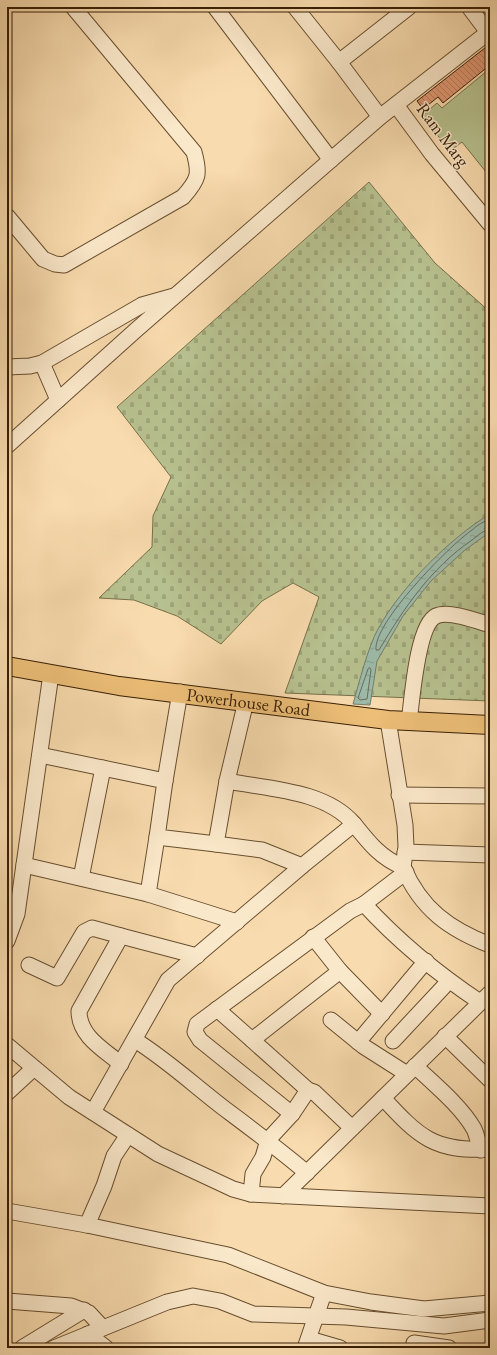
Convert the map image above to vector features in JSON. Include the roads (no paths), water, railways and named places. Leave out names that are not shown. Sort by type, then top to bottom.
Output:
[{"type":"main road","name":"Powerhouse Road","points":[[7,666],[119,686],[180,692],[350,715],[409,722],[490,725]]},
{"type":"street","points":[[7,216],[43,259],[55,264],[64,265],[183,197],[195,184],[199,170],[194,152],[73,7]]},
{"type":"street","points":[[215,7],[331,160]]},
{"type":"street","points":[[295,7],[380,117]]},
{"type":"street","points":[[7,446],[175,296],[380,117],[489,32],[469,7]]},
{"type":"street","points":[[339,62],[403,9]]},
{"type":"street","name":"Ram Marg","points":[[396,105],[432,154],[490,224]]},
{"type":"street","points":[[7,367],[30,366],[42,363],[142,305],[175,296]]},
{"type":"street","points":[[42,363],[58,400]]},
{"type":"street","points":[[409,722],[419,647],[430,622],[435,616],[445,614],[470,618],[490,625]]},
{"type":"street","points":[[7,941],[17,914],[51,674]]},
{"type":"street","points":[[148,894],[180,692]]},
{"type":"street","points":[[216,844],[227,781],[246,701]]},
{"type":"street","points":[[384,719],[405,825],[404,870],[411,885],[436,916],[490,945]]},
{"type":"street","points":[[40,755],[165,780]]},
{"type":"street","points":[[81,878],[103,768]]},
{"type":"street","points":[[227,781],[321,800],[346,815],[373,848],[404,870]]},
{"type":"street","points":[[399,795],[490,796]]},
{"type":"street","points":[[93,1112],[168,980],[302,866],[354,824]]},
{"type":"street","points":[[157,837],[262,850],[302,866]]},
{"type":"street","points":[[405,852],[490,854]]},
{"type":"street","points":[[24,865],[148,894],[237,922]]},
{"type":"street","points":[[292,1114],[200,1040],[196,1032],[197,1024],[313,937],[350,911],[364,904],[404,870]]},
{"type":"street","points":[[283,1196],[485,998],[449,981],[386,928],[364,904]]},
{"type":"street","points":[[29,965],[57,978],[84,932],[92,928],[196,956]]},
{"type":"street","points":[[121,1064],[89,1037],[82,1028],[79,1015],[122,936]]},
{"type":"street","points":[[313,937],[340,971],[382,1014]]},
{"type":"street","points":[[358,1042],[426,961]]},
{"type":"street","points":[[252,1040],[340,971]]},
{"type":"street","points":[[393,1041],[449,981]]},
{"type":"street","points":[[217,1009],[308,1090],[314,1092],[352,1128]]},
{"type":"street","points":[[331,1020],[358,1042],[411,1070],[436,1086],[466,1119],[485,1150],[471,1150],[445,1146],[425,1139],[409,1126],[383,1098]]},
{"type":"street","points":[[445,1036],[490,1080]]},
{"type":"street","points":[[135,1040],[158,1054],[225,1108],[268,1140],[307,1173]]},
{"type":"street","points":[[7,1045],[69,1098],[158,1154],[233,1190],[251,1194],[283,1196],[490,1206]]},
{"type":"street","points":[[7,1093],[34,1068]]},
{"type":"street","points":[[251,1194],[253,1174],[263,1157],[268,1140],[292,1114],[308,1090]]},
{"type":"street","points":[[87,1225],[104,1186],[114,1156],[128,1134]]},
{"type":"street","points":[[7,1211],[87,1225],[228,1255],[324,1294],[424,1309],[490,1303]]},
{"type":"street","points":[[324,1294],[307,1343],[340,1348]]},
{"type":"street","points":[[22,1348],[93,1317],[193,1296],[220,1301],[253,1314],[346,1317],[444,1326],[490,1320]]},
{"type":"street","points":[[7,1301],[71,1306],[93,1317]]},
{"type":"street","points":[[424,1309],[424,1324],[413,1345],[449,1348]]},
{"type":"street","points":[[88,1334],[93,1317]]},
{"type":"street","points":[[54,1348],[88,1334]]},
{"type":"street","points":[[88,1334],[106,1348]]},
{"type":"water","points":[[490,514],[490,532],[465,550],[431,581],[403,616],[377,661],[370,705],[353,704],[374,637],[388,613],[413,580],[443,550],[459,536]]}]
